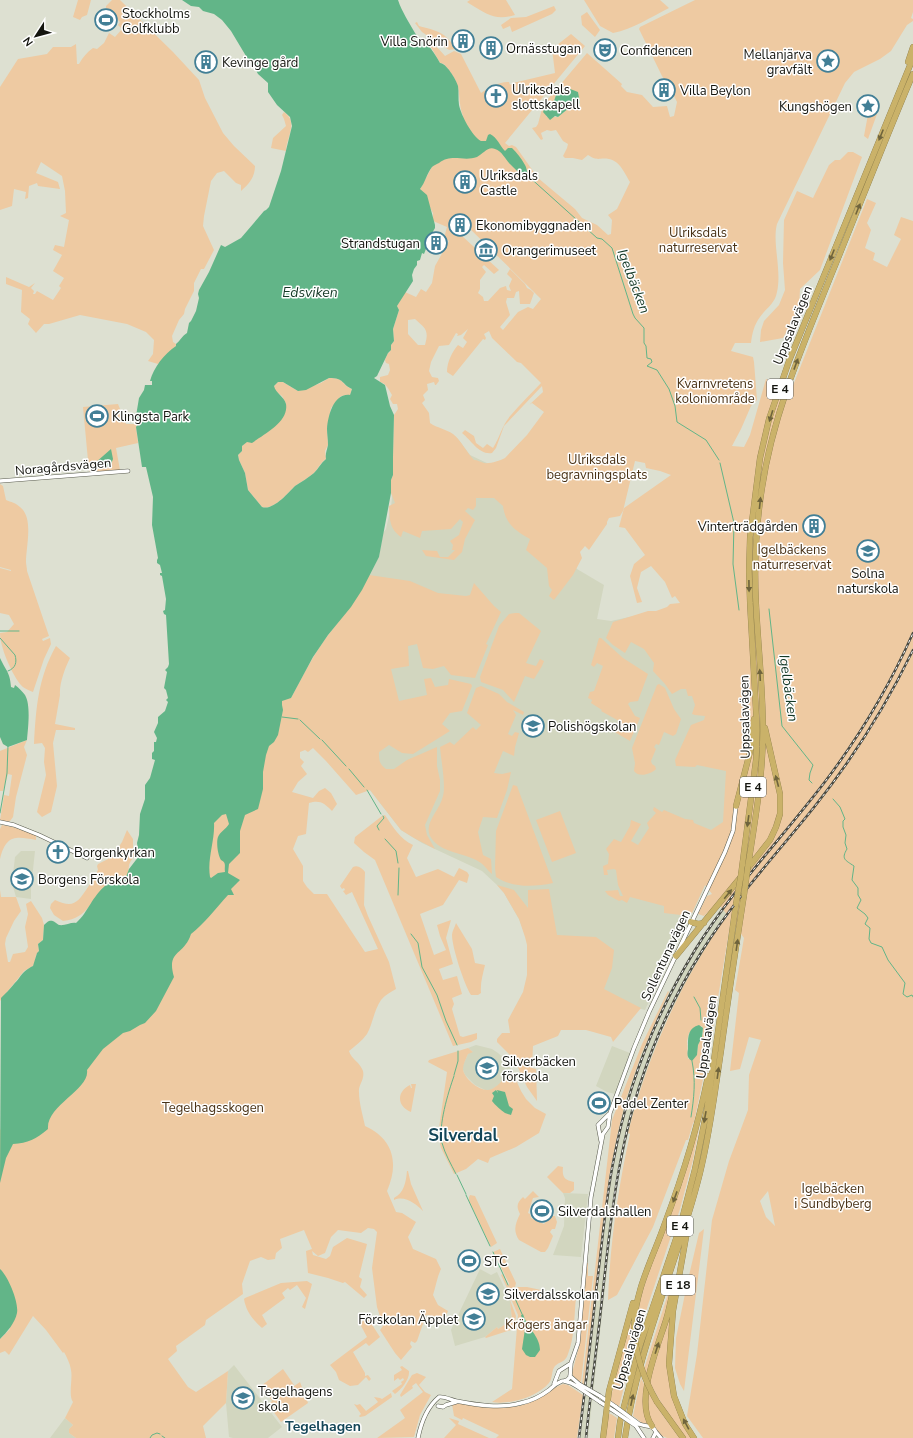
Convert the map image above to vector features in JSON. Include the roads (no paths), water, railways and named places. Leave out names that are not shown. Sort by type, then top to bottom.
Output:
[{"type":"highway","name":"E 4","points":[[896,99],[913,47]]},
{"type":"highway","name":"Uppsalavägen","points":[[618,1438],[620,1422],[639,1348],[680,1227],[696,1169],[707,1110],[756,760],[756,698],[749,570],[750,537],[760,458],[770,419],[789,361],[913,58]]},
{"type":"highway","name":"Uppsalavägen","points":[[625,1438],[632,1398],[645,1348],[691,1208],[701,1171],[712,1110],[744,894],[763,760],[763,714],[756,601],[756,568],[761,490],[767,458],[776,421],[796,363],[913,74]]},
{"type":"highway","points":[[736,806],[750,752],[756,698]]},
{"type":"highway","points":[[676,956],[767,845],[778,821],[780,794],[763,714]]},
{"type":"highway","points":[[691,922],[698,924],[704,923]]},
{"type":"highway","name":"E 18","points":[[683,1438],[657,1402],[646,1381],[638,1360],[634,1340],[634,1327],[638,1294],[667,1219],[687,1160],[706,1086],[721,1009]]},
{"type":"highway","points":[[652,1426],[648,1420],[646,1410],[647,1385],[653,1360],[667,1318],[691,1208]]},
{"type":"highway","name":"E 18","points":[[691,1208],[673,1311],[670,1343],[670,1375],[674,1396],[679,1410],[694,1438]]},
{"type":"highway","points":[[603,1438],[609,1392],[636,1293],[647,1268]]},
{"type":"highway","points":[[600,1399],[609,1392]]},
{"type":"street","name":"Noragårdsvägen","points":[[0,481],[128,471]]},
{"type":"street","name":"Sollentunavägen","points":[[608,1125],[610,1113],[640,1032],[725,852],[733,831],[736,806]]},
{"type":"street","points":[[0,822],[14,825],[39,835],[87,858]]},
{"type":"street","name":"Sollentunavägen","points":[[602,1121],[610,1113]]},
{"type":"street","points":[[418,1438],[422,1423],[439,1397],[442,1396],[459,1402],[510,1406],[532,1400],[545,1393],[552,1387],[569,1379],[571,1363],[578,1343],[591,1196],[601,1144],[608,1125],[606,1121],[599,1123],[601,1144]]},
{"type":"street","points":[[599,1128],[605,1130]]},
{"type":"street","points":[[552,1387],[559,1371],[565,1369],[571,1363]]},
{"type":"street","points":[[565,1369],[578,1385]]},
{"type":"street","points":[[558,1376],[563,1381],[578,1385],[616,1407],[638,1425],[644,1438]]},
{"type":"street","points":[[446,1398],[446,1405]]},
{"type":"street","points":[[436,1401],[438,1406]]},
{"type":"street","points":[[428,1412],[438,1406],[443,1407],[459,1402]]},
{"type":"street","points":[[607,1403],[614,1411],[638,1425],[652,1426],[661,1438]]},
{"type":"street","points":[[653,1438],[656,1432]]},
{"type":"water","name":"Edsviken","points":[[182,0],[398,0],[416,35],[428,45],[440,63],[448,68],[455,79],[458,86],[460,109],[467,125],[474,135],[481,141],[486,141],[488,135],[490,134],[497,139],[505,151],[508,148],[512,148],[526,166],[529,174],[526,178],[510,164],[500,151],[492,148],[488,149],[477,157],[467,159],[448,159],[433,166],[420,189],[427,195],[435,228],[428,240],[429,241],[424,254],[422,253],[420,260],[417,261],[417,265],[412,275],[413,281],[397,306],[399,310],[393,329],[394,341],[391,345],[391,350],[388,353],[377,376],[374,378],[385,385],[390,406],[394,415],[393,475],[379,557],[362,590],[313,657],[291,698],[282,701],[283,710],[278,735],[274,742],[269,746],[266,755],[263,772],[263,789],[258,809],[245,815],[240,831],[240,853],[229,864],[228,873],[240,880],[231,889],[234,895],[228,895],[205,921],[191,934],[188,941],[174,957],[172,968],[174,977],[156,1011],[145,1023],[123,1033],[103,1049],[87,1070],[86,1077],[82,1084],[54,1112],[49,1120],[48,1129],[32,1140],[13,1144],[6,1158],[0,1183],[1,998],[24,972],[33,966],[39,951],[38,944],[43,940],[44,925],[49,921],[53,921],[59,925],[76,923],[101,890],[110,882],[126,877],[129,869],[139,856],[137,843],[140,814],[145,799],[145,785],[150,778],[155,760],[152,759],[154,742],[156,742],[157,738],[154,732],[158,723],[158,717],[165,711],[168,702],[166,700],[168,698],[166,690],[164,688],[167,672],[165,670],[169,664],[166,615],[163,611],[165,610],[166,599],[162,576],[160,575],[160,573],[162,573],[160,565],[157,563],[158,558],[152,525],[153,497],[146,467],[142,467],[136,427],[138,424],[135,422],[139,398],[145,385],[152,385],[152,381],[150,381],[160,361],[187,333],[189,323],[196,311],[199,290],[221,245],[225,247],[241,238],[269,207],[281,171],[292,126],[290,117],[277,105],[268,92],[268,83],[258,74],[231,31],[222,20],[214,14],[203,11],[199,7],[191,6]],"holes":[[[329,378],[338,379],[352,389],[350,395],[344,395],[336,401],[330,412],[327,429],[328,445],[326,459],[314,473],[295,486],[280,501],[266,508],[262,507],[248,490],[245,473],[238,455],[242,451],[242,446],[247,442],[252,443],[275,427],[284,416],[286,404],[274,386],[278,382],[283,382],[298,391],[306,390]],[[226,814],[229,824],[219,835],[217,842],[220,858],[225,864],[225,872],[218,873],[211,878],[209,870],[214,823],[222,815]]]},
{"type":"water","points":[[565,87],[578,92],[580,103],[569,108],[558,117],[555,116],[550,120],[543,112],[545,107],[554,101],[556,95]]},
{"type":"water","points":[[111,449],[113,459],[110,467],[101,465],[95,469],[95,463]]},
{"type":"water","points":[[0,658],[9,675],[11,687],[14,688],[15,685],[25,695],[29,710],[27,740],[8,747],[3,744],[0,737]]},
{"type":"water","points":[[699,1025],[703,1028],[702,1037],[698,1045],[697,1055],[692,1061],[688,1057],[688,1038],[690,1031],[695,1026]]},
{"type":"water","points":[[496,1090],[498,1093],[497,1090],[505,1092],[509,1106],[513,1109],[511,1115],[505,1113],[492,1101],[494,1096],[492,1093]]},
{"type":"water","points":[[0,1269],[6,1277],[12,1290],[16,1302],[17,1313],[13,1324],[0,1339]]},
{"type":"water","points":[[523,1314],[527,1324],[538,1340],[540,1350],[535,1357],[526,1355],[522,1349],[525,1329],[521,1315]]},
{"type":"waterway","name":"Igelbäcken","points":[[527,175],[597,238],[602,239],[612,248],[633,314],[644,328],[644,343],[646,346],[647,358],[651,359],[652,362],[647,366],[657,370],[669,389],[675,406],[677,422],[706,440],[719,460]]},
{"type":"waterway","name":"Igelbäcken","points":[[720,463],[734,523],[733,564],[739,610]]},
{"type":"waterway","name":"Igelbäcken","points":[[769,609],[782,726],[813,765],[809,780],[812,783]]},
{"type":"waterway","points":[[0,631],[19,631]]},
{"type":"waterway","points":[[0,638],[15,655],[15,664],[13,668],[8,671]]},
{"type":"waterway","points":[[282,717],[298,719]]},
{"type":"waterway","points":[[300,720],[320,739]]},
{"type":"waterway","points":[[322,740],[346,766]]},
{"type":"waterway","points":[[0,813],[7,773],[8,746]]},
{"type":"waterway","points":[[349,769],[364,787]]},
{"type":"waterway","points":[[367,790],[381,814]]},
{"type":"waterway","name":"Igelbäcken","points":[[833,799],[840,807],[845,819],[843,821],[843,827],[846,835],[845,843],[847,849],[844,857],[846,861],[854,866],[852,880],[858,888],[858,895],[861,900],[857,908],[868,918],[865,924],[870,928],[869,939],[871,943],[882,947],[888,960],[905,983],[903,994],[907,997],[912,995],[913,997]]},
{"type":"waterway","points":[[379,830],[377,826],[384,818],[383,816]]},
{"type":"waterway","points":[[385,839],[396,851],[398,863]]},
{"type":"waterway","points":[[398,895],[399,868]]},
{"type":"waterway","points":[[411,934],[418,943],[422,967],[437,995],[446,1021],[457,1045]]},
{"type":"waterway","points":[[694,997],[700,1008],[701,1020]]},
{"type":"waterway","points":[[454,1075],[458,1061],[458,1051]]},
{"type":"waterway","points":[[691,1117],[694,1089],[692,1061]]},
{"type":"waterway","points":[[454,1076],[442,1119],[441,1136],[445,1151],[456,1174]]},
{"type":"waterway","points":[[457,1175],[466,1194]]},
{"type":"waterway","points":[[466,1195],[490,1246]]},
{"type":"waterway","points":[[493,1252],[508,1285]]},
{"type":"waterway","points":[[513,1294],[522,1314]]},
{"type":"waterway","points":[[150,1438],[152,1435],[157,1433],[160,1434]]},
{"type":"railway","points":[[579,1438],[608,1191],[627,1103],[645,1050],[681,974],[709,928],[757,865],[808,804],[837,766],[884,692],[913,633]]},
{"type":"railway","points":[[586,1438],[615,1191],[634,1104],[662,1025],[674,1000],[702,951],[728,913],[815,806],[856,750],[892,691],[913,650]]},
{"type":"place","name":"Stockholms Golfklubb","points":[[106,20]]},
{"type":"place","name":"Villa Snörin","points":[[463,41]]},
{"type":"place","name":"Ornässtugan","points":[[491,48]]},
{"type":"place","name":"Confidencen","points":[[605,50]]},
{"type":"place","name":"Mellanjärva gravfält","points":[[828,61]]},
{"type":"place","name":"Kevinge gård","points":[[206,62]]},
{"type":"place","name":"Villa Beylon","points":[[664,90]]},
{"type":"place","name":"Ulriksdals slottskapell","points":[[496,96]]},
{"type":"place","name":"Kungshögen","points":[[868,106]]},
{"type":"place","name":"Ulriksdals Castle","points":[[465,182]]},
{"type":"place","name":"Ekonomibyggnaden","points":[[460,225]]},
{"type":"place","name":"Strandstugan","points":[[436,243]]},
{"type":"place","name":"Orangerimuseet","points":[[486,250]]},
{"type":"place","name":"Klingsta Park","points":[[97,416]]},
{"type":"place","name":"Vinterträdgården","points":[[814,526]]},
{"type":"place","name":"Solna naturskola","points":[[868,551]]},
{"type":"place","name":"Polishögskolan","points":[[533,726]]},
{"type":"place","name":"Borgenkyrkan","points":[[58,852]]},
{"type":"place","name":"Borgens Förskola","points":[[22,879]]},
{"type":"place","name":"Silverbäcken förskola","points":[[487,1068]]},
{"type":"place","name":"Padel Zenter","points":[[599,1103]]},
{"type":"place","name":"Silverdalshallen","points":[[542,1211]]},
{"type":"place","name":"STC","points":[[469,1261]]},
{"type":"place","name":"Silverdalsskolan","points":[[488,1294]]},
{"type":"place","name":"Förskolan Äpplet","points":[[474,1319]]},
{"type":"place","name":"Tegelhagens skola","points":[[243,1398]]},
{"type":"district","name":"Silverdal","points":[[463,1135]]},
{"type":"district","name":"Tegelhagen","points":[[323,1426]]},
{"type":"park label","name":"Ulriksdals naturreservat","points":[[698,240]]},
{"type":"park label","name":"Kvarnvretens koloniområde","points":[[715,390]]},
{"type":"park label","name":"Ulriksdals begravningsplats","points":[[597,466]]},
{"type":"park label","name":"Igelbäckens naturreservat","points":[[792,556]]},
{"type":"park label","name":"Tegelhagsskogen","points":[[213,1107]]},
{"type":"park label","name":"Igelbäcken i Sundbyberg","points":[[833,1196]]},
{"type":"park label","name":"Krögers ängar","points":[[546,1324]]}]
